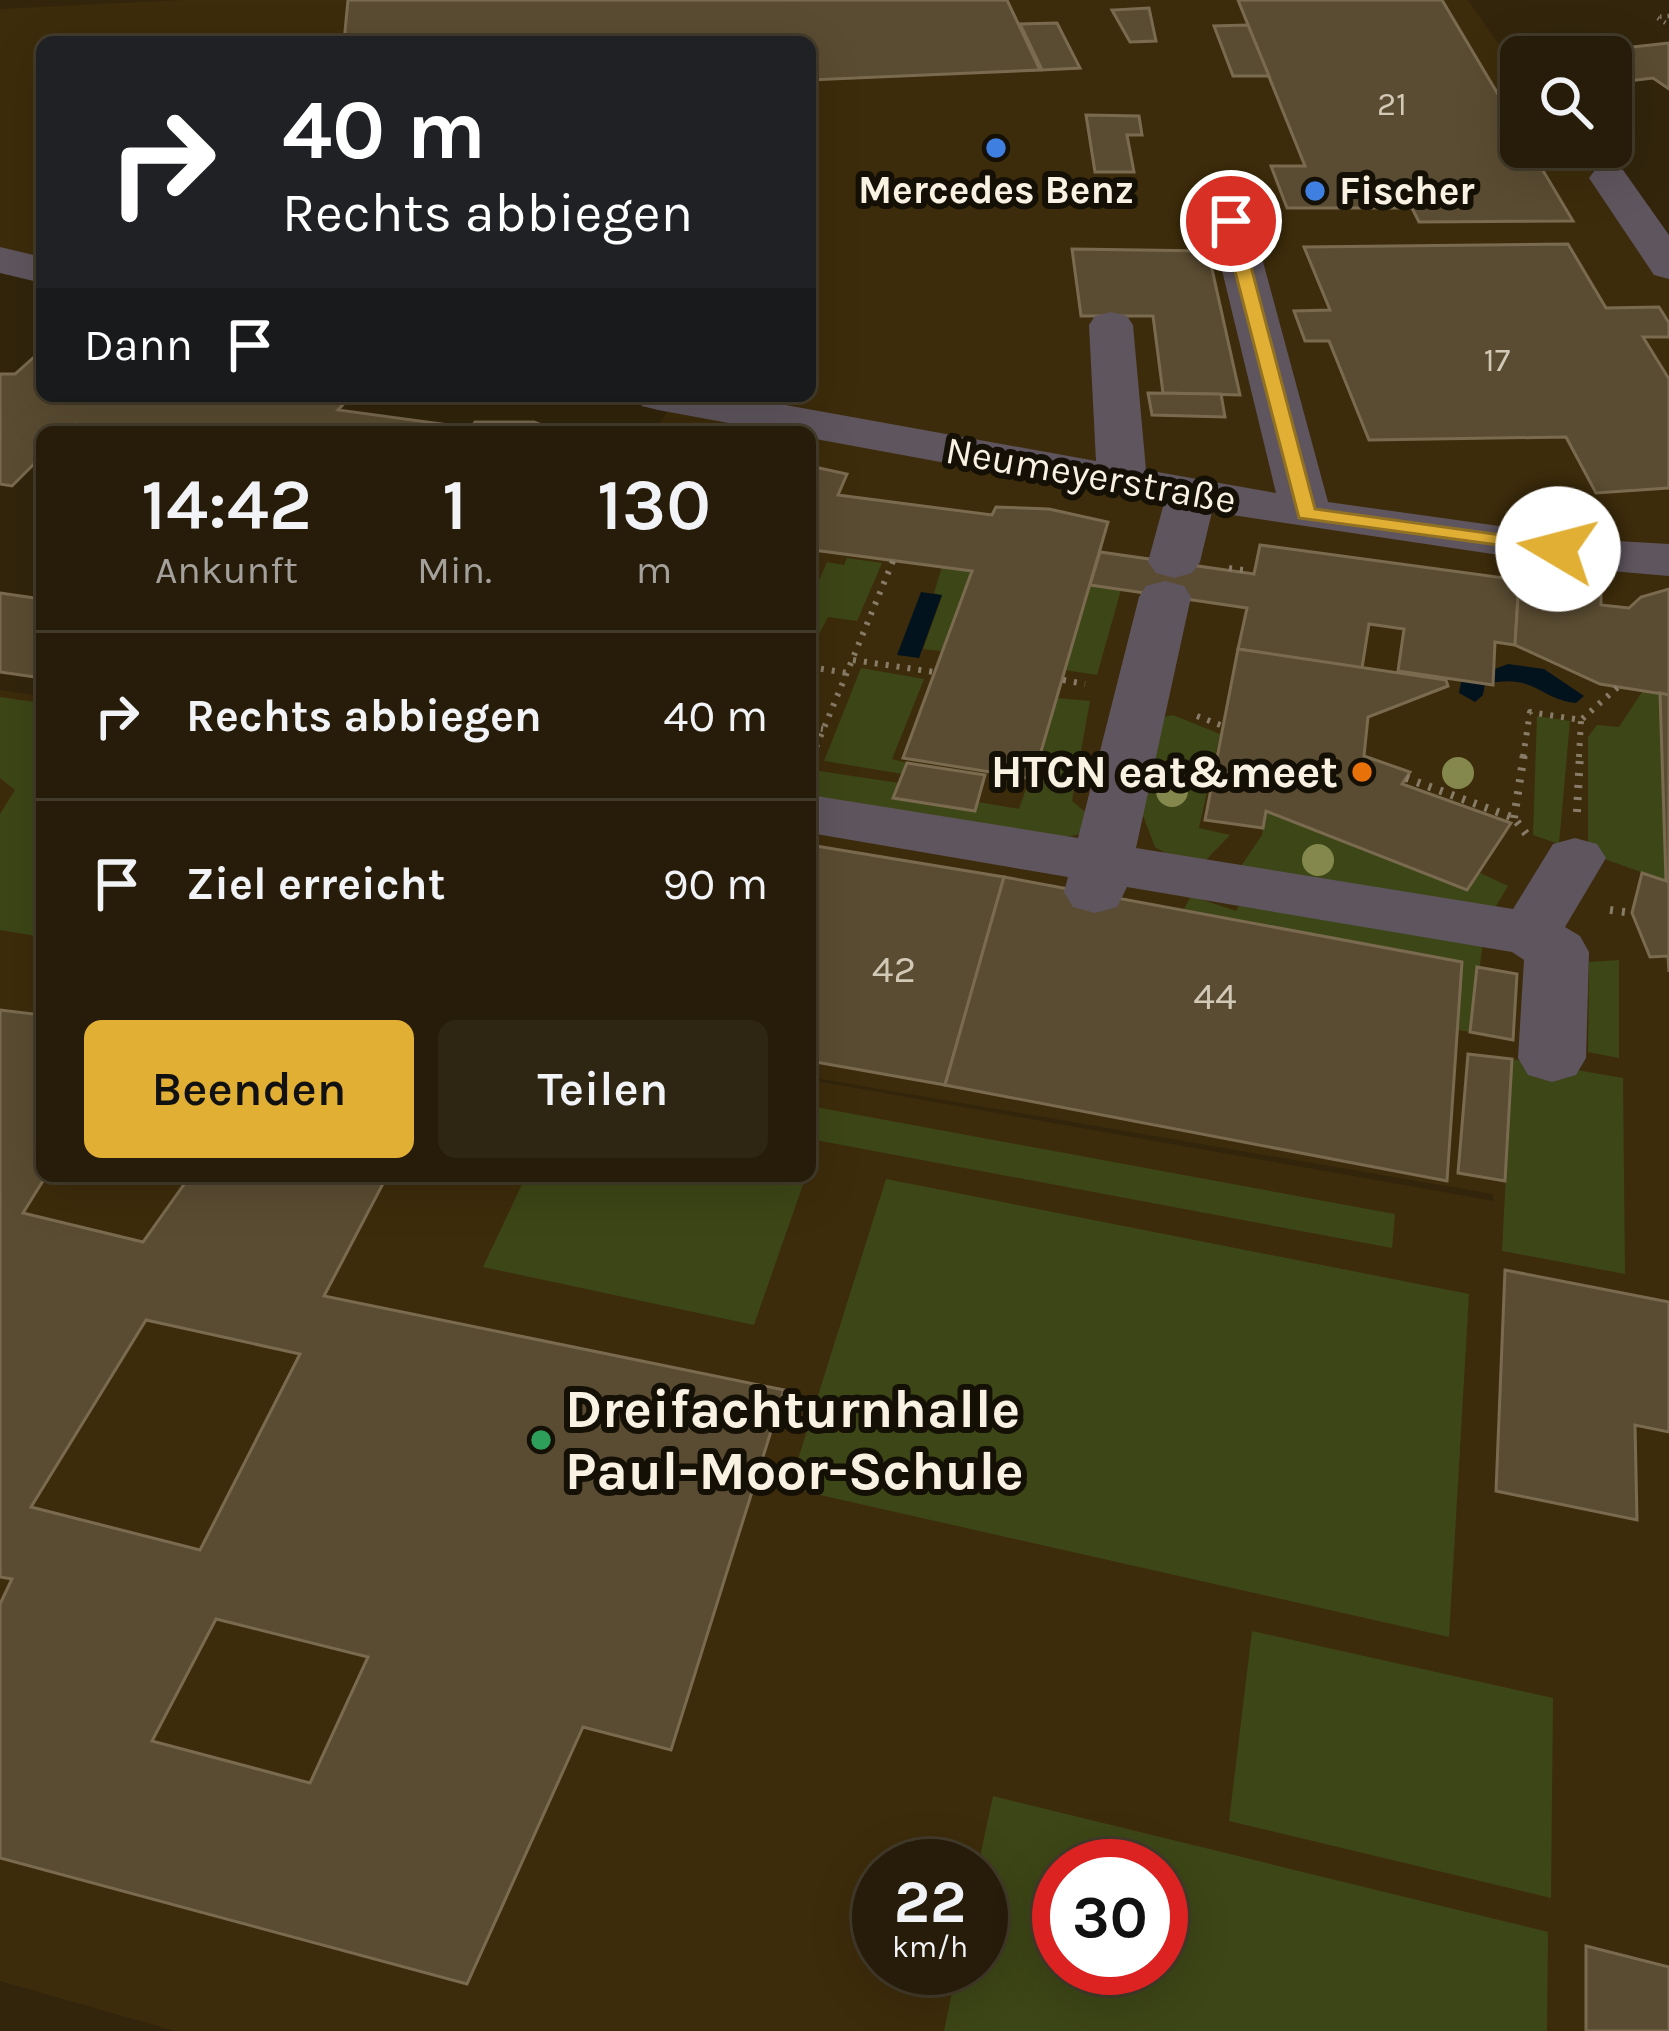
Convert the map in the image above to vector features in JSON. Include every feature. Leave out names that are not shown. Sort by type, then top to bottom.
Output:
[{"type":"street","points":[[1609,178],[1669,266]]},
{"type":"street","points":[[1231,221],[1306,514]]},
{"type":"street","points":[[0,260],[36,269]]},
{"type":"street","points":[[1111,325],[1122,481]]},
{"type":"street","name":"Neumeyerstraße","points":[[680,411],[775,426]]},
{"type":"street","name":"Neumeyerstraße","points":[[816,433],[1306,514],[1600,555],[1669,560]]},
{"type":"street","points":[[1099,875],[1191,494]]},
{"type":"street","points":[[816,815],[1099,875],[1530,933],[1557,952],[1552,1058]]},
{"type":"street","points":[[1530,933],[1575,858]]},
{"type":"path","points":[[1669,16],[1656,17],[1669,25]]},
{"type":"path","points":[[816,747],[892,561]]},
{"type":"path","points":[[853,660],[934,672]]},
{"type":"path","points":[[816,668],[847,673]]},
{"type":"path","points":[[1406,778],[1514,818],[1529,838],[1575,858],[1580,720],[1619,686]]},
{"type":"path","points":[[1514,818],[1530,712],[1580,720]]},
{"type":"path","points":[[816,728],[824,729]]},
{"type":"shaded area","points":[[182,0],[1468,0],[1500,46],[1500,168],[1588,168],[1669,279],[1669,2031],[175,2031],[0,1981],[0,690],[36,695],[36,1182],[816,1182],[816,1081],[1494,1201],[1493,1194],[816,1078],[816,426],[659,426],[671,405],[681,402],[816,402],[816,36],[36,36],[36,265],[0,258],[0,9]]},
{"type":"green space","points":[[847,558],[882,563],[857,621],[828,617],[816,636],[816,587],[827,562],[844,565]]},
{"type":"green space","points":[[942,567],[972,571],[942,651],[923,649],[942,596],[934,593]]},
{"type":"green space","points":[[1090,585],[1121,590],[1097,675],[1065,670]]},
{"type":"green space","points":[[861,668],[924,679],[892,759],[907,763],[903,774],[824,761]]},
{"type":"green space","points":[[1642,692],[1660,693],[1666,881],[1588,853],[1588,737],[1597,725],[1619,727]]},
{"type":"green space","points":[[0,697],[36,702],[36,936],[0,930],[0,814],[15,790],[0,778]]},
{"type":"green space","points":[[1057,698],[1090,701],[1072,801],[1097,822],[1077,835],[1052,839],[816,805],[816,782],[819,771],[899,783],[894,798],[974,811],[978,802],[1019,809]]},
{"type":"green space","points":[[1173,715],[1220,734],[1199,828],[1230,835],[1206,860],[1181,862],[1155,847],[1140,808],[1159,718]]},
{"type":"green space","points":[[1537,716],[1570,721],[1559,844],[1533,835]]},
{"type":"green space","points":[[1266,811],[1466,890],[1478,872],[1508,886],[1487,921],[1239,869],[1262,835]]},
{"type":"green space","points":[[1245,894],[1484,937],[1470,1032],[1459,1030],[1461,962],[1184,909],[1191,896],[1236,911]]},
{"type":"green space","points":[[1619,960],[1619,1058],[1588,1052],[1589,962]]},
{"type":"green space","points":[[1512,1059],[1623,1078],[1625,1274],[1502,1251]]},
{"type":"green space","points":[[816,1107],[1395,1214],[1392,1248],[816,1140]]},
{"type":"green space","points":[[886,1179],[1469,1294],[1449,1637],[789,1488]]},
{"type":"green space","points":[[523,1182],[804,1182],[754,1325],[483,1267]]},
{"type":"green space","points":[[1252,1631],[1553,1698],[1551,1898],[1229,1821]]},
{"type":"green space","points":[[993,1796],[1168,1839],[1032,1839],[1032,1995],[1188,1995],[1188,1844],[1548,1932],[1547,2031],[944,2031],[951,1995],[1008,1995],[1008,1839],[984,1839]]},
{"type":"water","points":[[921,592],[942,595],[919,658],[897,655]]},
{"type":"water","points":[[1508,664],[1544,669],[1584,696],[1576,703],[1564,701],[1526,684],[1502,681],[1485,684],[1475,702],[1459,693],[1461,682]]},
{"type":"building","points":[[348,0],[1007,0],[1040,70],[816,80],[816,36],[345,36]]},
{"type":"building","points":[[1238,0],[1442,0],[1500,98],[1500,168],[1541,168],[1573,221],[1419,222],[1412,208],[1287,208],[1271,166],[1305,166]]},
{"type":"building","points":[[1149,8],[1156,41],[1130,42],[1112,10]]},
{"type":"building","points":[[1057,23],[1080,68],[1042,70],[1020,24]]},
{"type":"building","points":[[1248,25],[1269,76],[1233,76],[1214,26]]},
{"type":"building","points":[[1669,43],[1669,89],[1653,78],[1632,80],[1632,47]]},
{"type":"building","points":[[1086,115],[1139,116],[1142,135],[1127,135],[1134,172],[1095,172]]},
{"type":"building","points":[[1568,244],[1606,308],[1659,307],[1669,323],[1669,337],[1643,337],[1669,379],[1669,488],[1596,493],[1566,437],[1369,440],[1329,341],[1305,341],[1294,311],[1330,310],[1304,247]]},
{"type":"building","points":[[1072,249],[1208,251],[1240,395],[1163,393],[1153,316],[1081,316]]},
{"type":"building","points":[[36,355],[36,402],[345,402],[338,410],[456,426],[36,426],[36,462],[12,486],[0,484],[0,374],[15,374]]},
{"type":"building","points":[[1148,393],[1221,394],[1225,417],[1152,415]]},
{"type":"building","points":[[475,422],[544,426],[472,426]]},
{"type":"building","points":[[816,467],[847,474],[838,495],[992,515],[996,507],[1049,509],[1108,522],[1033,779],[903,758],[972,571],[816,550]]},
{"type":"building","points":[[1260,545],[1519,580],[1515,645],[1495,642],[1493,685],[1398,671],[1404,629],[1369,624],[1362,668],[1238,649],[1247,608],[1090,585],[1100,552],[1254,574]]},
{"type":"building","points":[[1519,580],[1601,592],[1601,605],[1629,608],[1641,597],[1669,589],[1669,695],[1600,684],[1515,645]]},
{"type":"building","points":[[0,593],[36,598],[36,677],[0,672]]},
{"type":"building","points":[[1238,649],[1446,680],[1448,686],[1368,717],[1364,756],[1410,772],[1402,784],[1511,823],[1467,890],[1266,811],[1263,828],[1205,820]]},
{"type":"building","points":[[1660,693],[1669,695],[1669,972],[1668,956],[1650,957],[1632,913],[1642,873],[1666,881]]},
{"type":"building","points":[[907,763],[985,775],[975,811],[893,798]]},
{"type":"building","points":[[816,846],[1004,877],[945,1085],[816,1062]]},
{"type":"building","points":[[1004,877],[1462,962],[1447,1181],[945,1085]]},
{"type":"building","points":[[1477,967],[1517,974],[1513,1040],[1470,1032]]},
{"type":"building","points":[[0,1010],[36,1014],[36,1182],[42,1182],[23,1213],[143,1242],[186,1182],[384,1182],[324,1296],[784,1390],[671,1750],[583,1727],[467,1984],[0,1858],[0,1604],[12,1579],[0,1577]],"holes":[[[146,1320],[300,1354],[200,1550],[31,1507]],[[216,1619],[368,1657],[310,1783],[152,1741]]]},
{"type":"building","points":[[1468,1054],[1512,1059],[1505,1181],[1458,1173]]},
{"type":"building","points":[[1505,1270],[1669,1302],[1669,1432],[1635,1425],[1637,1520],[1496,1491]]},
{"type":"building","points":[[1586,1946],[1669,1967],[1669,2031],[1586,2031]]},
{"type":"place","name":"Mercedes Benz","points":[[996,148]]},
{"type":"place","name":"Fischer","points":[[1315,191]]},
{"type":"place","name":"HTCN eat&meet","points":[[1362,772]]},
{"type":"place","name":"Dreifachturnhalle Paul-Moor-Schule","points":[[541,1440]]},
{"type":"route","points":[[1231,221],[1306,514],[1558,549]]}]
